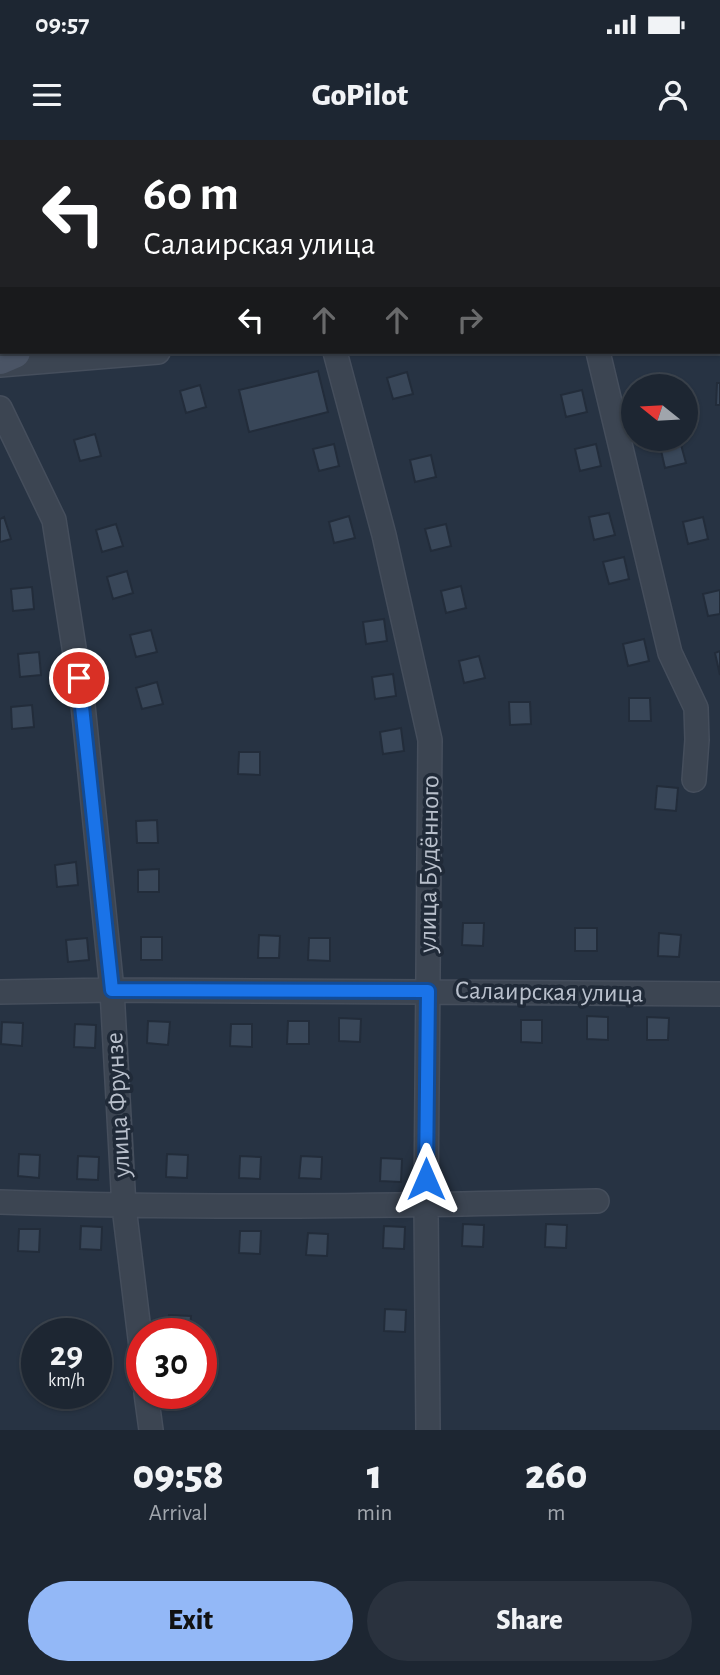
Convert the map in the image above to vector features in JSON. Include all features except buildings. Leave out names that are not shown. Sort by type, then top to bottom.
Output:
[{"type":"street","points":[[0,365],[134,354]]},
{"type":"street","name":"улица Будённого","points":[[336,354],[384,535],[430,740],[426,1205],[428,1430]]},
{"type":"street","points":[[598,354],[670,653],[696,709],[694,780]]},
{"type":"street","name":"улица Фрунзе","points":[[0,408],[54,520],[83,705],[112,990],[124,1207],[138,1318]]},
{"type":"street","name":"Салаирская улица","points":[[0,992],[112,990],[720,994]]},
{"type":"street","points":[[0,1202],[124,1207],[597,1202]]},
{"type":"street","points":[[148,1409],[151,1430]]},
{"type":"route","points":[[79,678],[112,990],[428,991],[426,1179]]}]
